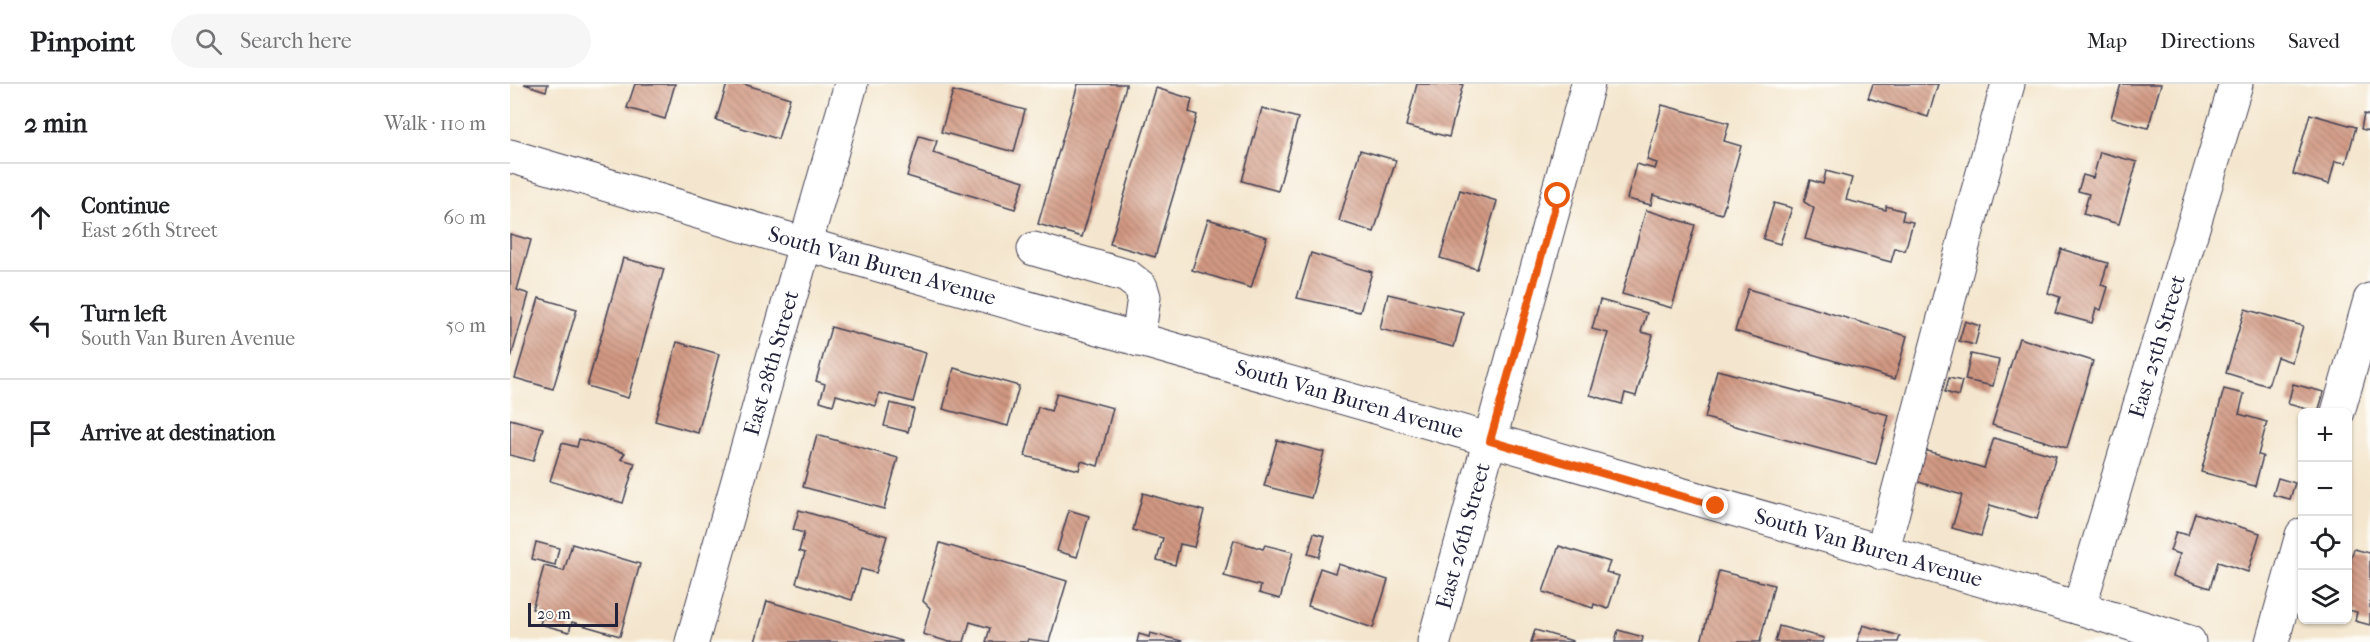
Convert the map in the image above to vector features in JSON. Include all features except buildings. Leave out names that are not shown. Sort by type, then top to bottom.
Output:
[{"type":"street","name":"East 28th Street","points":[[692,642],[851,84]]},
{"type":"street","name":"East 26th Street","points":[[1434,642],[1588,84]]},
{"type":"street","points":[[1882,553],[1971,212],[2008,84]]},
{"type":"street","name":"East 25th Street","points":[[2079,608],[2236,84]]},
{"type":"street","name":"South Van Buren Avenue","points":[[510,156],[805,244],[2079,608],[2189,642]]},
{"type":"street","points":[[1034,249],[1127,276],[1141,287],[1144,297],[1138,340]]},
{"type":"street","points":[[2339,408],[2370,300]]},
{"type":"street","points":[[2272,642],[2298,549]]},
{"type":"route","points":[[1558,196],[1490,441],[1716,506]]}]
